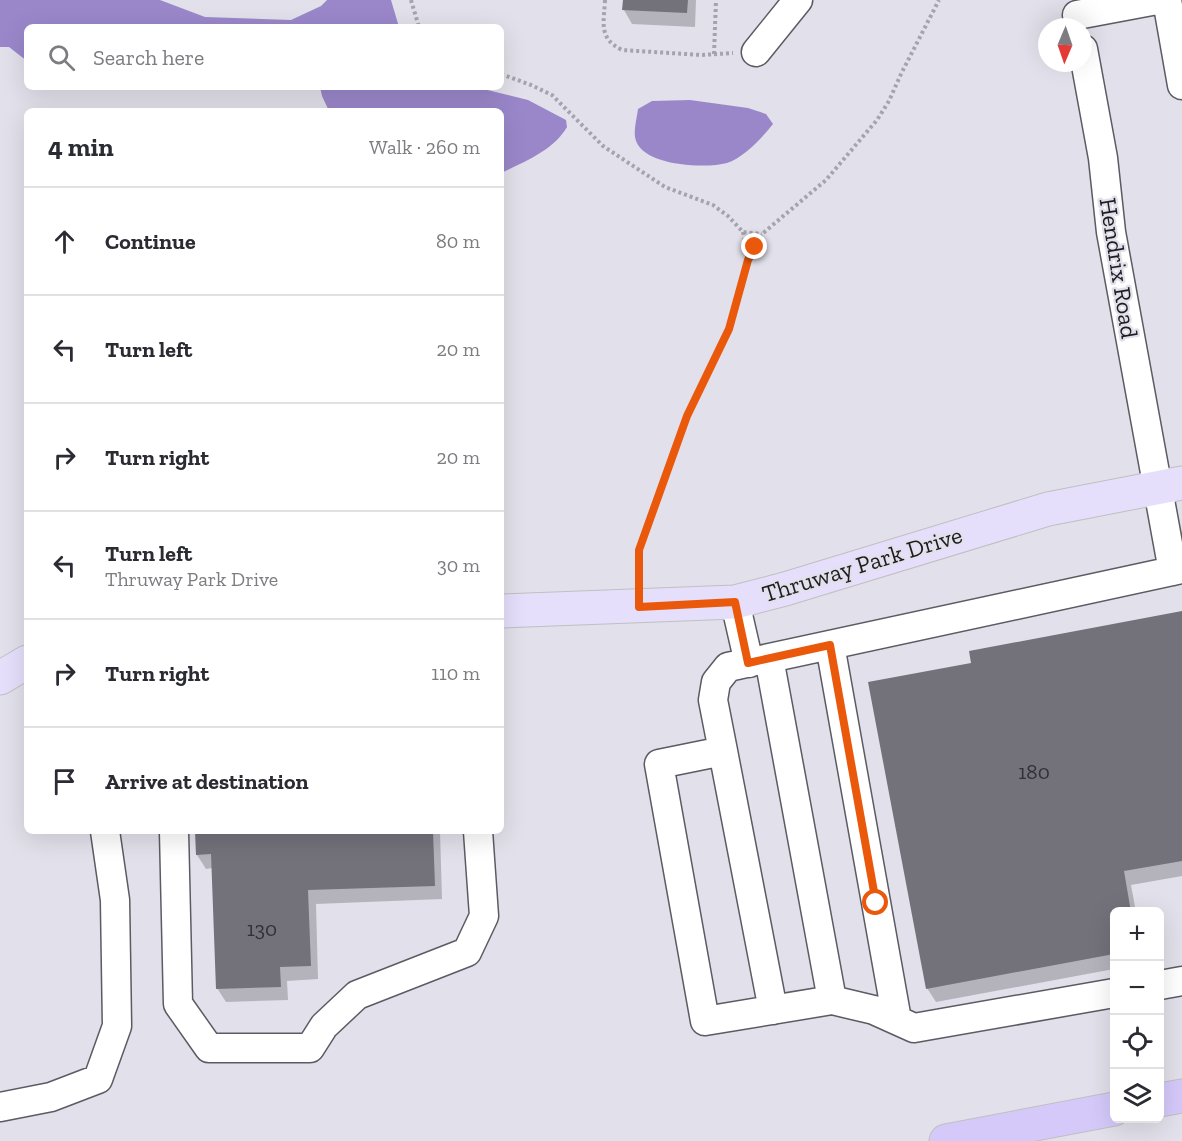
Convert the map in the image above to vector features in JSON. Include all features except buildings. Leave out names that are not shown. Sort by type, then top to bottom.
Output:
[{"type":"highway","points":[[1164,1099],[1182,1096]]},
{"type":"highway","points":[[946,1141],[1110,1109]]},
{"type":"main road","name":"Thruway Park Drive","points":[[504,611],[735,602],[1048,509],[1170,486]]},
{"type":"main road","points":[[0,678],[24,664]]},
{"type":"street","points":[[756,52],[798,0]]},
{"type":"street","points":[[1077,14],[1157,0]]},
{"type":"street","points":[[1167,0],[1178,33],[1182,85]]},
{"type":"street","name":"Hendrix Road","points":[[1087,72],[1103,158],[1111,232],[1170,486],[1178,570]]},
{"type":"street","points":[[772,1010],[712,700],[716,682],[728,667],[1178,570]]},
{"type":"street","points":[[735,602],[759,661],[832,1000]]},
{"type":"street","points":[[830,645],[897,1020]]},
{"type":"street","points":[[723,751],[659,764],[705,1022],[832,1000],[874,1010],[914,1028],[1110,994]]},
{"type":"street","points":[[0,1107],[51,1097],[99,1078],[117,1026],[115,900],[105,834]]},
{"type":"street","points":[[174,834],[178,1004],[209,1048],[310,1048],[324,1026],[357,995],[467,952],[484,916],[478,834]]},
{"type":"street","points":[[1164,984],[1182,981]]},
{"type":"path","points":[[411,0],[418,24]]},
{"type":"path","points":[[605,0],[603,30],[607,39],[621,50],[714,54],[756,52]]},
{"type":"path","points":[[714,54],[716,0]]},
{"type":"path","points":[[639,607],[639,550],[687,416],[729,329],[748,260],[762,234],[826,180],[877,120],[889,101],[939,0]]},
{"type":"path","points":[[504,75],[552,95],[598,141],[665,188],[713,205],[728,216],[742,231],[748,260]]},
{"type":"path","points":[[742,231],[762,234]]},
{"type":"shaded area","points":[[0,0],[160,0],[205,17],[291,20],[321,6],[327,0],[391,0],[398,24],[24,24],[24,59],[9,47],[0,47]]},
{"type":"shaded area","points":[[321,90],[487,90],[528,100],[566,120],[567,127],[546,149],[504,172],[504,108],[328,108]]},
{"type":"shaded area","points":[[690,100],[748,108],[766,114],[773,124],[746,152],[727,163],[717,165],[689,165],[660,160],[639,147],[635,137],[638,109],[652,101]]},
{"type":"route","points":[[755,247],[748,260],[729,329],[687,416],[639,550],[639,607],[735,602],[748,663],[830,645],[876,903]]}]
